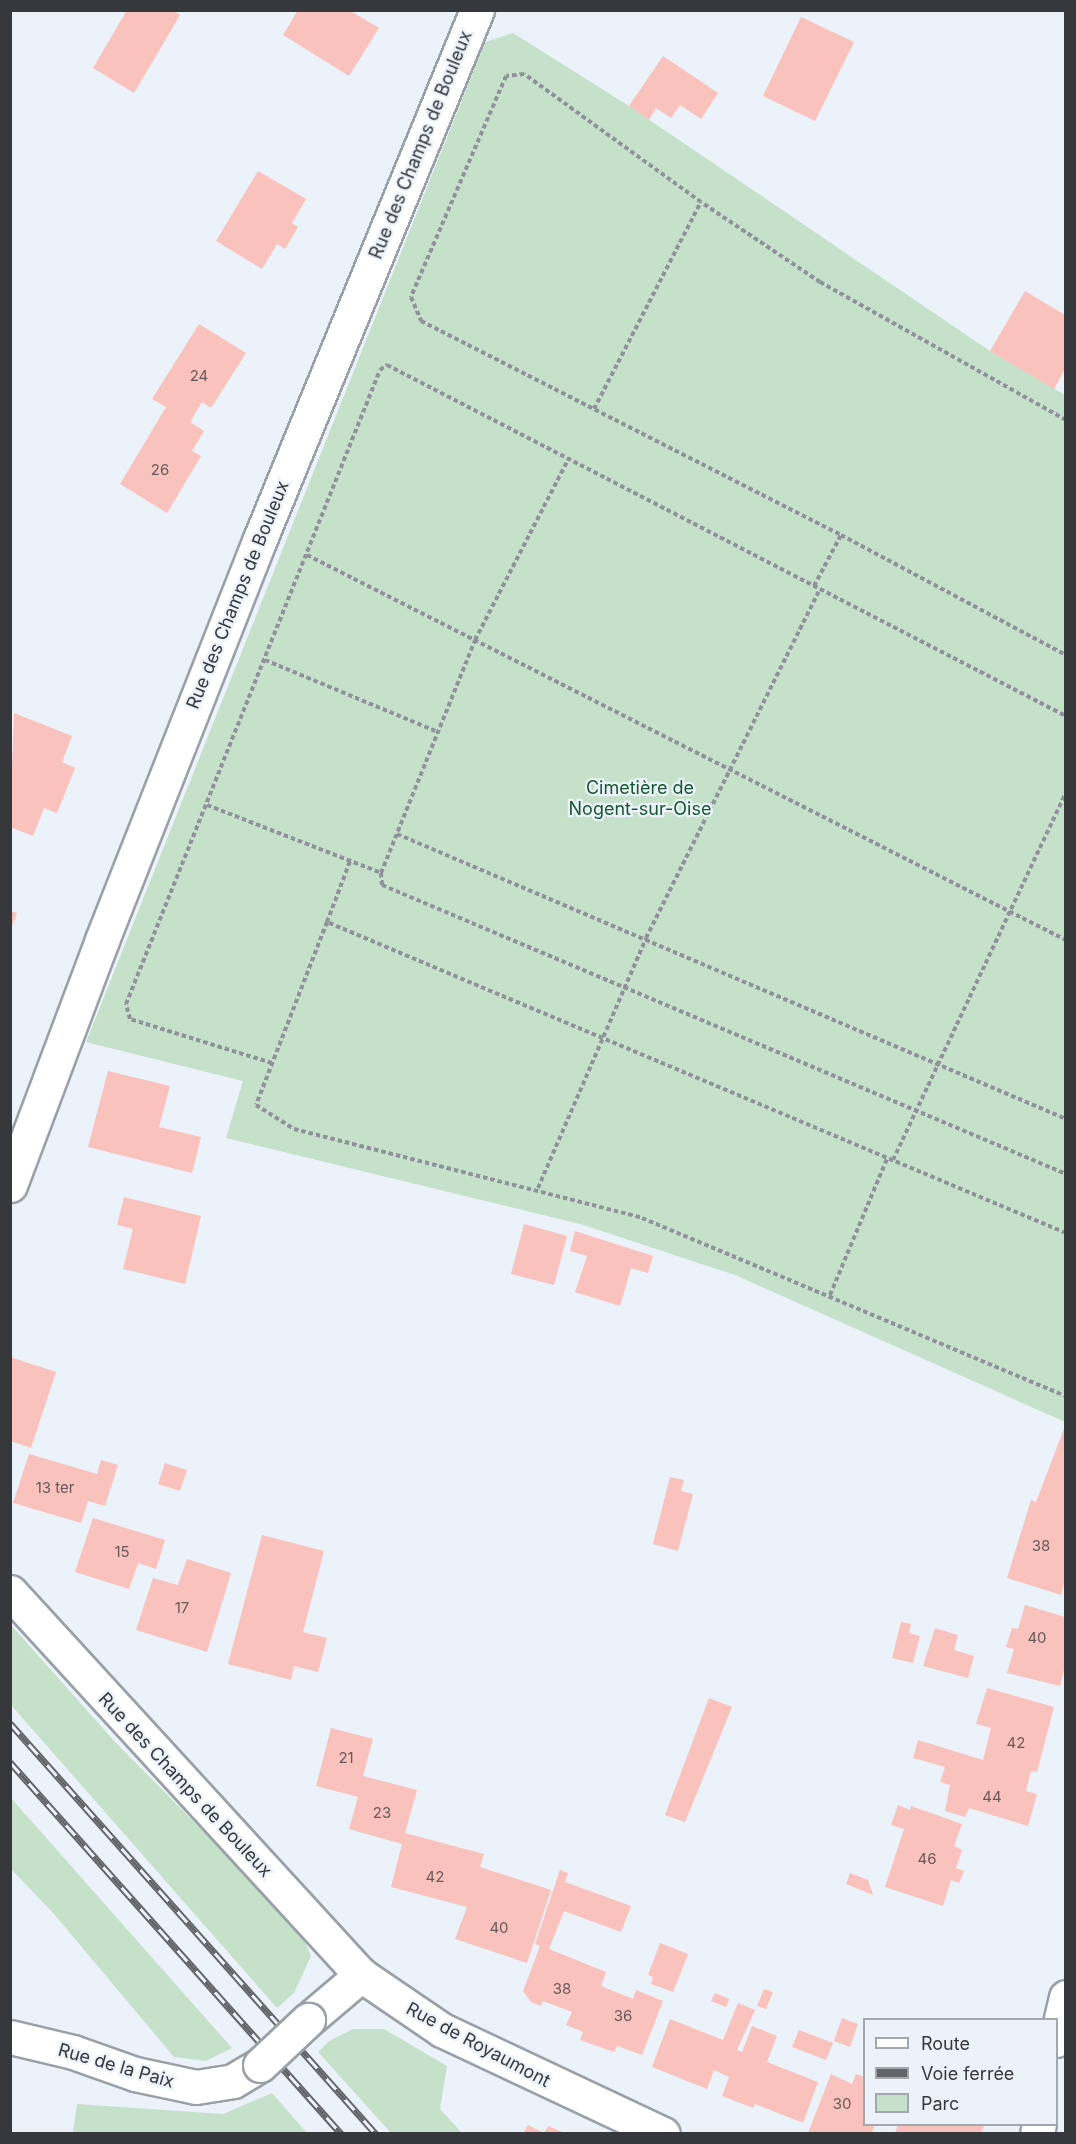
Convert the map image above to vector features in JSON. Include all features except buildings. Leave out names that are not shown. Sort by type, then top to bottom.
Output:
[{"type":"street","name":"Rue des Champs de Bouleux","points":[[10,1185],[97,951],[260,539],[476,11]]},
{"type":"street","name":"Rue des Champs de Bouleux","points":[[10,1592],[362,1976]]},
{"type":"street","name":"Rue de la Paix","points":[[10,2037],[73,2052],[135,2074],[196,2087],[232,2081],[260,2065],[308,2020],[362,1976]]},
{"type":"street","name":"Rue de Royaumont","points":[[362,1976],[442,2030],[663,2133]]},
{"type":"street","points":[[1058,2030],[1065,1997]]},
{"type":"path","points":[[1065,420],[820,282],[701,202],[524,74],[506,76],[411,297],[421,321],[841,535],[1065,655]]},
{"type":"path","points":[[594,409],[701,202]]},
{"type":"path","points":[[273,1063],[130,1019],[126,1014],[126,1004],[380,370],[387,364],[568,460],[1065,716]]},
{"type":"path","points":[[568,460],[475,640],[381,873],[382,885],[1065,1174]]},
{"type":"path","points":[[814,586],[841,535]]},
{"type":"path","points":[[307,555],[1065,940]]},
{"type":"path","points":[[538,1188],[646,938],[820,589]]},
{"type":"path","points":[[265,660],[438,732]]},
{"type":"path","points":[[893,1160],[1065,793]]},
{"type":"path","points":[[207,805],[381,873]]},
{"type":"path","points":[[397,834],[646,938],[1065,1119]]},
{"type":"path","points":[[350,861],[256,1105],[294,1130],[538,1188],[642,1218],[830,1295],[1065,1396]]},
{"type":"path","points":[[327,922],[1065,1233]]},
{"type":"path","points":[[830,1295],[887,1159]]},
{"type":"green space","name":"Cimetière de Nogent-sur-Oise","points":[[513,33],[629,106],[990,351],[1065,395],[1065,1422],[735,1275],[580,1224],[226,1138],[243,1081],[86,1042],[485,42]]},
{"type":"green space","points":[[10,1624],[117,1744],[299,1928],[311,1956],[294,1993],[277,2008],[11,1705]]},
{"type":"green space","points":[[11,1798],[232,2048],[206,2061],[174,2057],[54,1914],[11,1869]]},
{"type":"green space","points":[[353,2029],[384,2029],[447,2066],[440,2109],[462,2133],[391,2133],[318,2052],[329,2041]]},
{"type":"green space","points":[[272,2093],[307,2133],[73,2133],[77,2104],[223,2114]]},
{"type":"railway","points":[[10,1723],[376,2134]]},
{"type":"railway","points":[[10,1762],[342,2134]]}]
